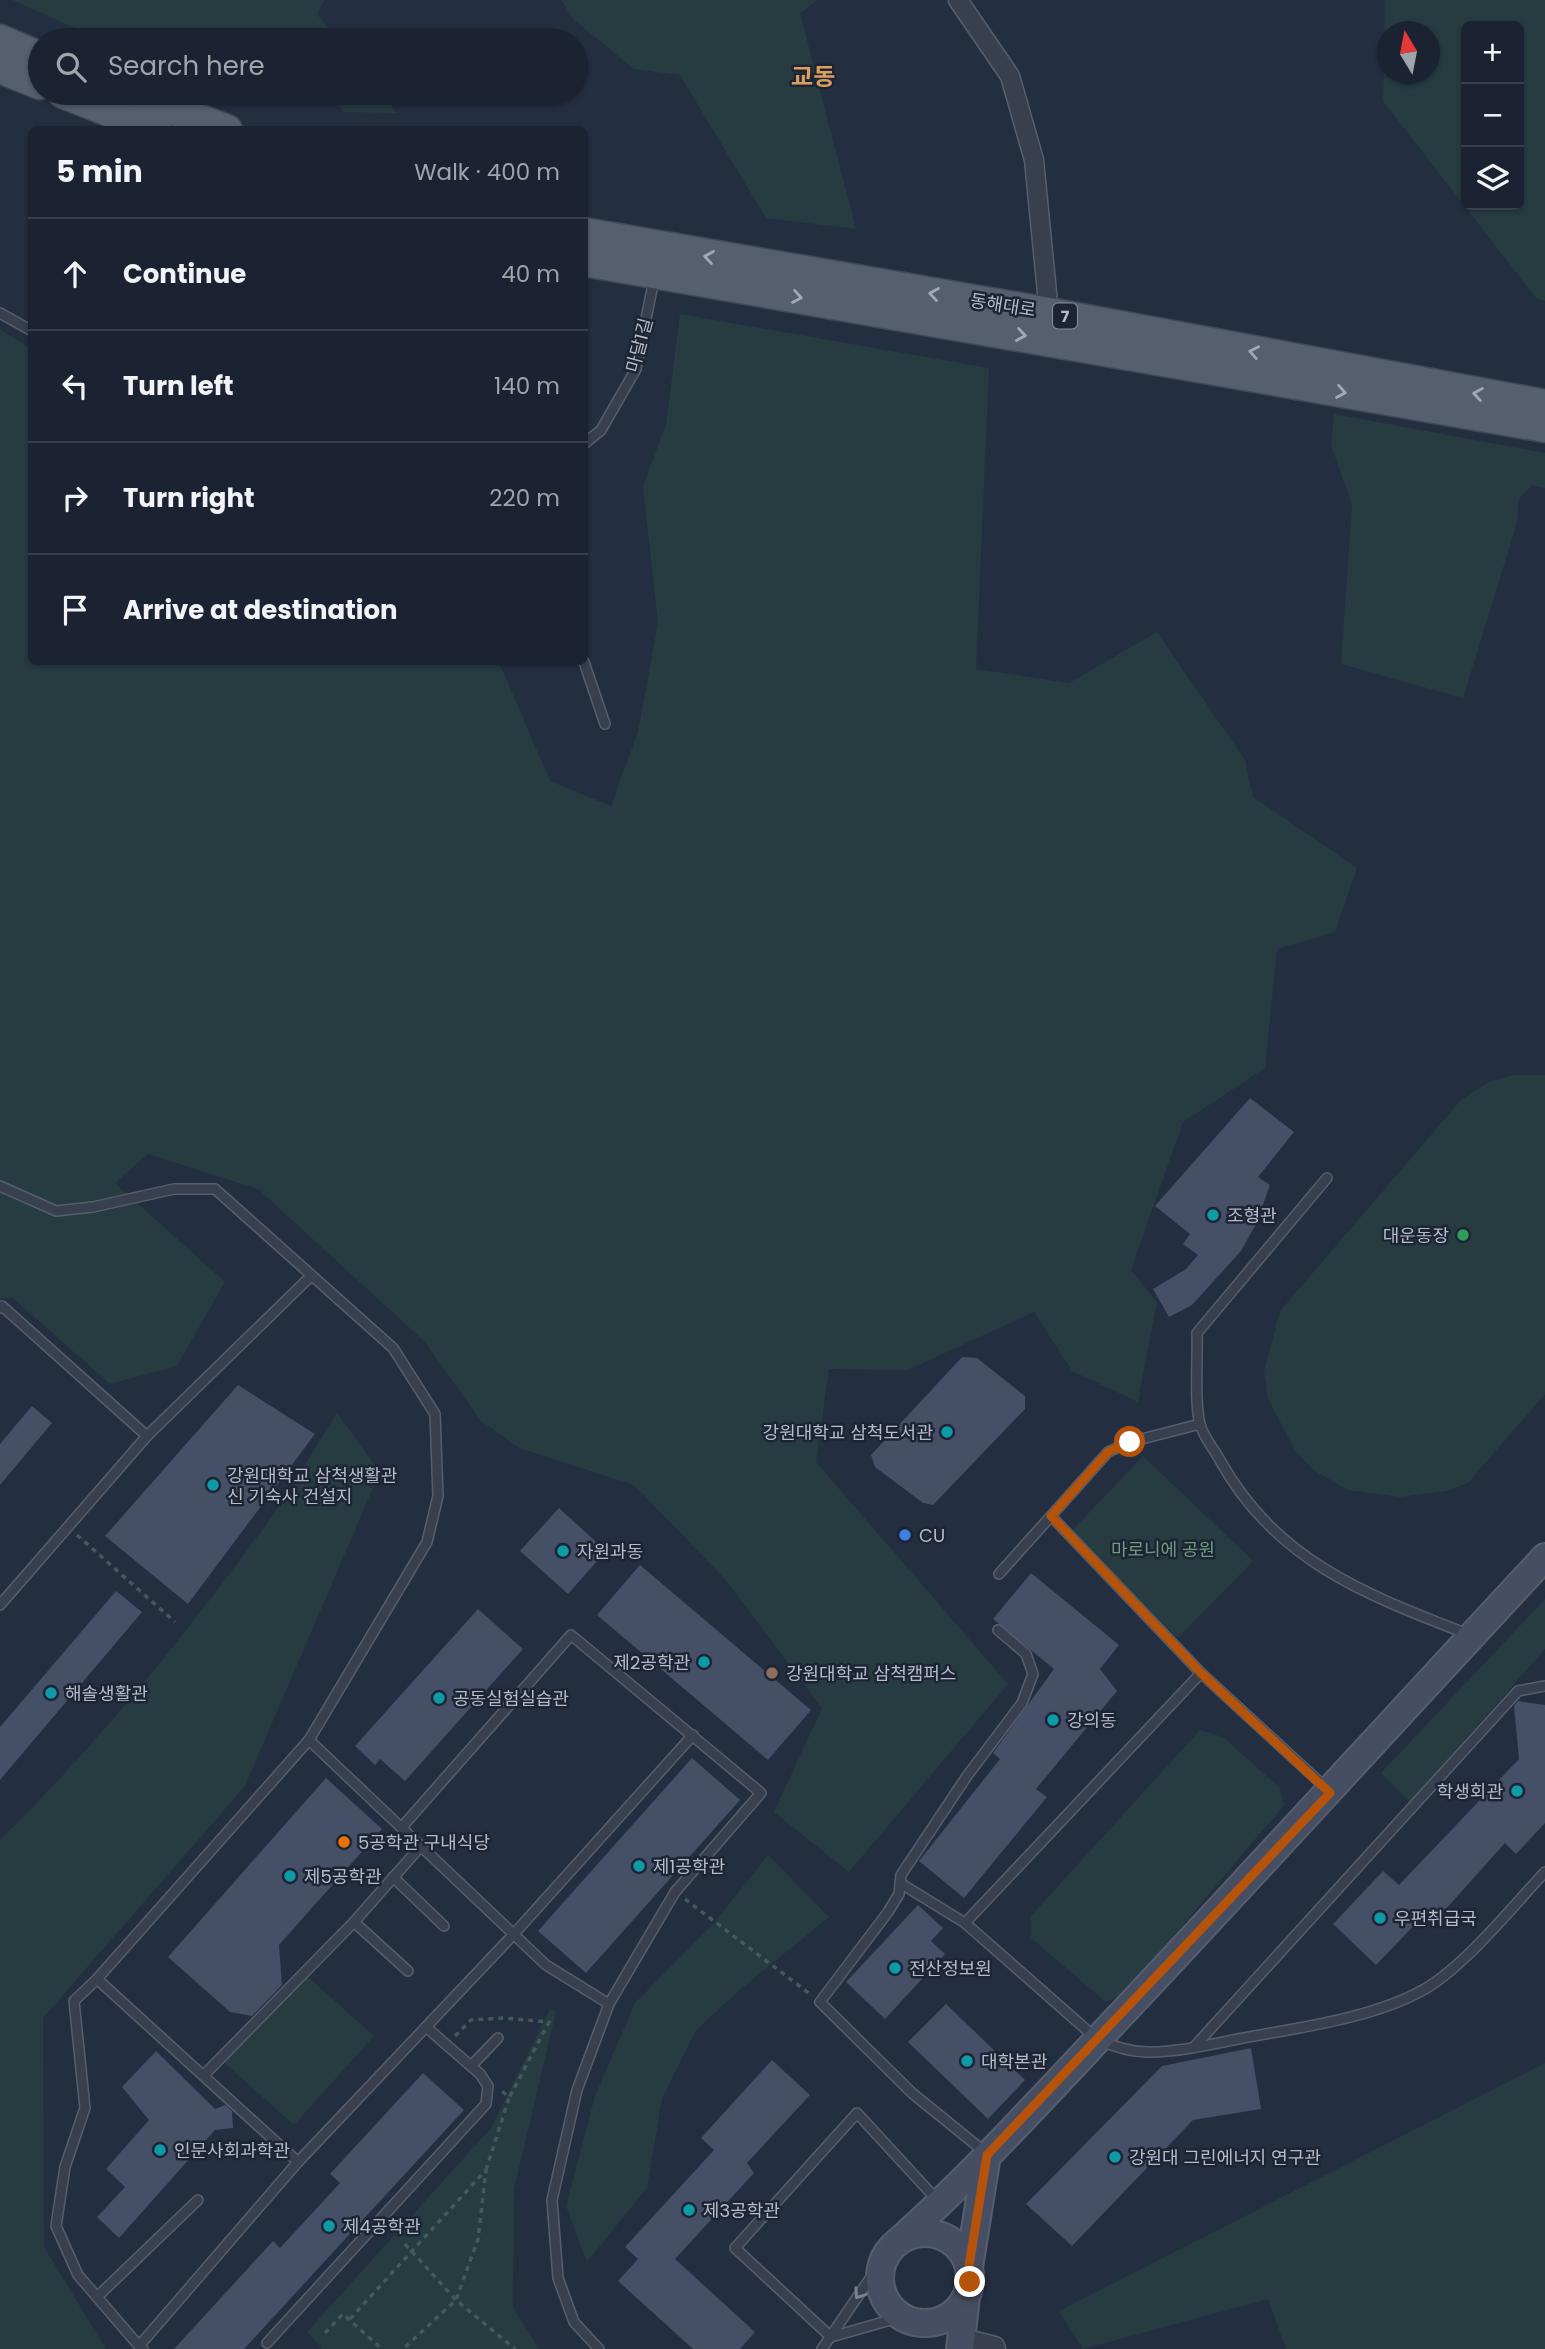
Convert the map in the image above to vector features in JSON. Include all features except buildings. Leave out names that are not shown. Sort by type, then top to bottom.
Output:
[{"type":"main road","points":[[0,40],[28,52]]},
{"type":"main road","points":[[0,68],[28,79]]},
{"type":"main road","points":[[93,105],[147,126]]},
{"type":"main road","points":[[161,105],[216,126]]},
{"type":"main road","name":"동해대로","points":[[588,234],[1049,313],[1545,405]]},
{"type":"main road","name":"동해대로","points":[[588,262],[1545,427]]},
{"type":"street","points":[[958,0],[1010,76],[1034,160],[1049,313]]},
{"type":"street","points":[[996,2349],[995,2346],[960,2343],[911,2320],[886,2302],[881,2292],[880,2271],[894,2246],[941,2204],[1330,1793],[1545,1557]]},
{"type":"street","points":[[960,2343],[987,2155]]},
{"type":"street","points":[[894,2246],[915,2234],[941,2236],[955,2245],[969,2266]]},
{"type":"street","points":[[911,2320],[947,2318],[966,2297]]},
{"type":"lane","name":"마달1길","points":[[588,441],[601,430],[636,369],[655,272]]},
{"type":"lane","points":[[0,313],[28,329]]},
{"type":"lane","points":[[585,665],[605,724]]},
{"type":"lane","points":[[1327,1178],[1197,1333],[1200,1424],[1240,1496],[1261,1521],[1301,1556],[1363,1589],[1471,1636]]},
{"type":"lane","points":[[0,1186],[56,1210],[93,1207],[174,1189],[215,1189],[393,1348],[435,1414],[438,1496],[427,1542],[309,1740],[97,1979],[74,2001],[85,2108],[65,2166],[56,2226],[78,2275],[141,2347],[298,2162],[513,1934],[693,1735]]},
{"type":"lane","points":[[0,1605],[69,1529],[147,1436],[311,1276]]},
{"type":"lane","points":[[0,1308],[2,1306],[147,1436]]},
{"type":"lane","points":[[999,1574],[1108,1452],[1130,1442],[1200,1424]]},
{"type":"lane","points":[[1051,1516],[1201,1673],[1330,1793]]},
{"type":"lane","points":[[987,2155],[912,2093],[820,2002],[888,1912],[899,1894],[901,1875],[1022,1703],[1033,1674],[1027,1654],[998,1630]]},
{"type":"lane","points":[[402,1827],[571,1635],[761,1793],[675,1892],[609,2004],[577,2090],[552,2200],[558,2278],[573,2322],[599,2349]]},
{"type":"lane","points":[[965,1923],[1201,1673]]},
{"type":"lane","points":[[1194,2047],[1518,1691],[1545,1686]]},
{"type":"lane","points":[[309,1740],[546,1965],[609,2004]]},
{"type":"lane","points":[[204,2075],[354,1922],[421,1846]]},
{"type":"lane","points":[[900,1883],[965,1923],[1097,2039],[1120,2050],[1149,2052],[1194,2047],[1306,2027],[1394,2003],[1424,1989],[1452,1968],[1545,1872]]},
{"type":"lane","points":[[393,1877],[444,1926]]},
{"type":"lane","points":[[354,1922],[408,1972]]},
{"type":"lane","points":[[97,1979],[298,2162]]},
{"type":"lane","points":[[267,2347],[486,2104],[488,2086],[471,2066],[426,2027]]},
{"type":"lane","points":[[471,2066],[498,2038]]},
{"type":"lane","points":[[831,2337],[736,2248],[857,2113],[941,2204]]},
{"type":"lane","points":[[97,2297],[198,2200]]},
{"type":"lane","points":[[821,2349],[894,2246]]},
{"type":"lane","points":[[831,2337],[911,2320]]},
{"type":"path","points":[[69,1529],[175,1622]]},
{"type":"path","points":[[675,1892],[820,2002]]},
{"type":"path","points":[[402,2349],[456,2300],[478,2239],[486,2170],[509,2098],[501,2090]]},
{"type":"path","points":[[350,2319],[486,2170]]},
{"type":"path","points":[[405,2244],[456,2300],[515,2349]]},
{"type":"path","points":[[325,2333],[343,2314],[382,2349]]},
{"type":"green space","points":[[12,0],[324,0],[317,14],[328,28],[75,28]]},
{"type":"green space","points":[[561,0],[818,0],[800,13],[856,229],[766,218],[680,75],[634,69],[588,31],[588,28],[574,20]]},
{"type":"green space","points":[[1385,0],[1545,0],[1545,301],[1536,298],[1468,210],[1524,210],[1524,21],[1461,21],[1461,201],[1383,101],[1383,84],[1440,84],[1440,21],[1385,21]]},
{"type":"green space","points":[[339,105],[391,105],[397,113],[343,112]]},
{"type":"green space","points":[[680,314],[989,368],[976,669],[1069,683],[1157,632],[1245,760],[1253,797],[1357,868],[1335,932],[1277,949],[1265,1068],[1183,1122],[1131,1270],[1157,1302],[1138,1402],[1072,1371],[1034,1312],[908,1370],[829,1369],[816,1462],[1008,1684],[849,1872],[774,1812],[822,1708],[724,1578],[634,1485],[519,1448],[481,1421],[424,1341],[258,1189],[148,1154],[115,1183],[225,1282],[177,1366],[110,1384],[13,1298],[0,1299],[0,329],[28,347],[28,665],[500,665],[550,781],[611,806],[638,732],[658,623],[643,486],[666,425]]},
{"type":"green space","points":[[1334,414],[1545,453],[1545,488],[1532,485],[1519,499],[1517,523],[1463,698],[1341,664],[1352,505],[1331,445]]},
{"type":"green space","name":"대운동장","points":[[1514,1075],[1545,1075],[1545,1394],[1468,1483],[1446,1491],[1400,1497],[1348,1490],[1313,1470],[1295,1450],[1268,1399],[1264,1372],[1280,1311],[1460,1101],[1488,1082]]},
{"type":"green space","points":[[337,1413],[380,1472],[245,1786],[43,2018],[44,2247],[106,2349],[0,2349],[0,1840],[104,1729],[169,1651],[272,1516]]},
{"type":"green space","name":"마로니에 공원","points":[[1143,1456],[1253,1561],[1178,1638],[1069,1534]]},
{"type":"green space","points":[[1545,1599],[1545,1649],[1410,1802],[1381,1773]]},
{"type":"green space","points":[[1200,1730],[1223,1737],[1279,1787],[1284,1805],[1125,1994],[1106,2002],[1031,1938],[1031,1916]]},
{"type":"green space","points":[[768,1855],[829,1917],[742,1988],[696,2030],[662,2099],[647,2188],[587,2262],[566,2206],[595,2096],[635,2003],[714,1923]]},
{"type":"green space","points":[[299,1969],[374,2036],[294,2125],[218,2057]]},
{"type":"green space","points":[[550,2009],[556,2012],[514,2189],[513,2307],[539,2349],[322,2349],[307,2332],[491,2128]]},
{"type":"green space","points":[[1545,2063],[1545,2349],[1286,2349],[1268,2299],[1083,2349],[1059,2311]]},
{"type":"place","name":"조형관","points":[[1213,1215]]},
{"type":"place","name":"대운동장","points":[[1463,1235]]},
{"type":"place","name":"강원대학교 삼척도서관","points":[[947,1432]]},
{"type":"place","name":"강원대학교 삼척생활관 신 기숙사 건설지","points":[[213,1485]]},
{"type":"place","name":"CU","points":[[905,1535]]},
{"type":"place","name":"자원과동","points":[[563,1551]]},
{"type":"place","name":"제2공학관","points":[[704,1662]]},
{"type":"place","name":"강원대학교 삼척캠퍼스","points":[[772,1673]]},
{"type":"place","name":"해솔생활관","points":[[51,1693]]},
{"type":"place","name":"공동실험실습관","points":[[439,1698]]},
{"type":"place","name":"강의동","points":[[1053,1720]]},
{"type":"place","name":"학생회관","points":[[1517,1791]]},
{"type":"place","name":"5공학관 구내식당","points":[[344,1842]]},
{"type":"place","name":"제1공학관","points":[[639,1866]]},
{"type":"place","name":"제5공학관","points":[[290,1876]]},
{"type":"place","name":"우편취급국","points":[[1380,1918]]},
{"type":"place","name":"전산정보원","points":[[895,1968]]},
{"type":"place","name":"대학본관","points":[[967,2061]]},
{"type":"place","name":"인문사회과학관","points":[[160,2150]]},
{"type":"place","name":"강원대 그린에너지 연구관","points":[[1115,2157]]},
{"type":"place","name":"제3공학관","points":[[689,2210]]},
{"type":"place","name":"제4공학관","points":[[329,2226]]},
{"type":"district","name":"교동","points":[[813,76]]},
{"type":"route","points":[[970,2282],[969,2266],[987,2155],[1330,1793],[1201,1673],[1051,1516],[1108,1452],[1130,1442]]}]
